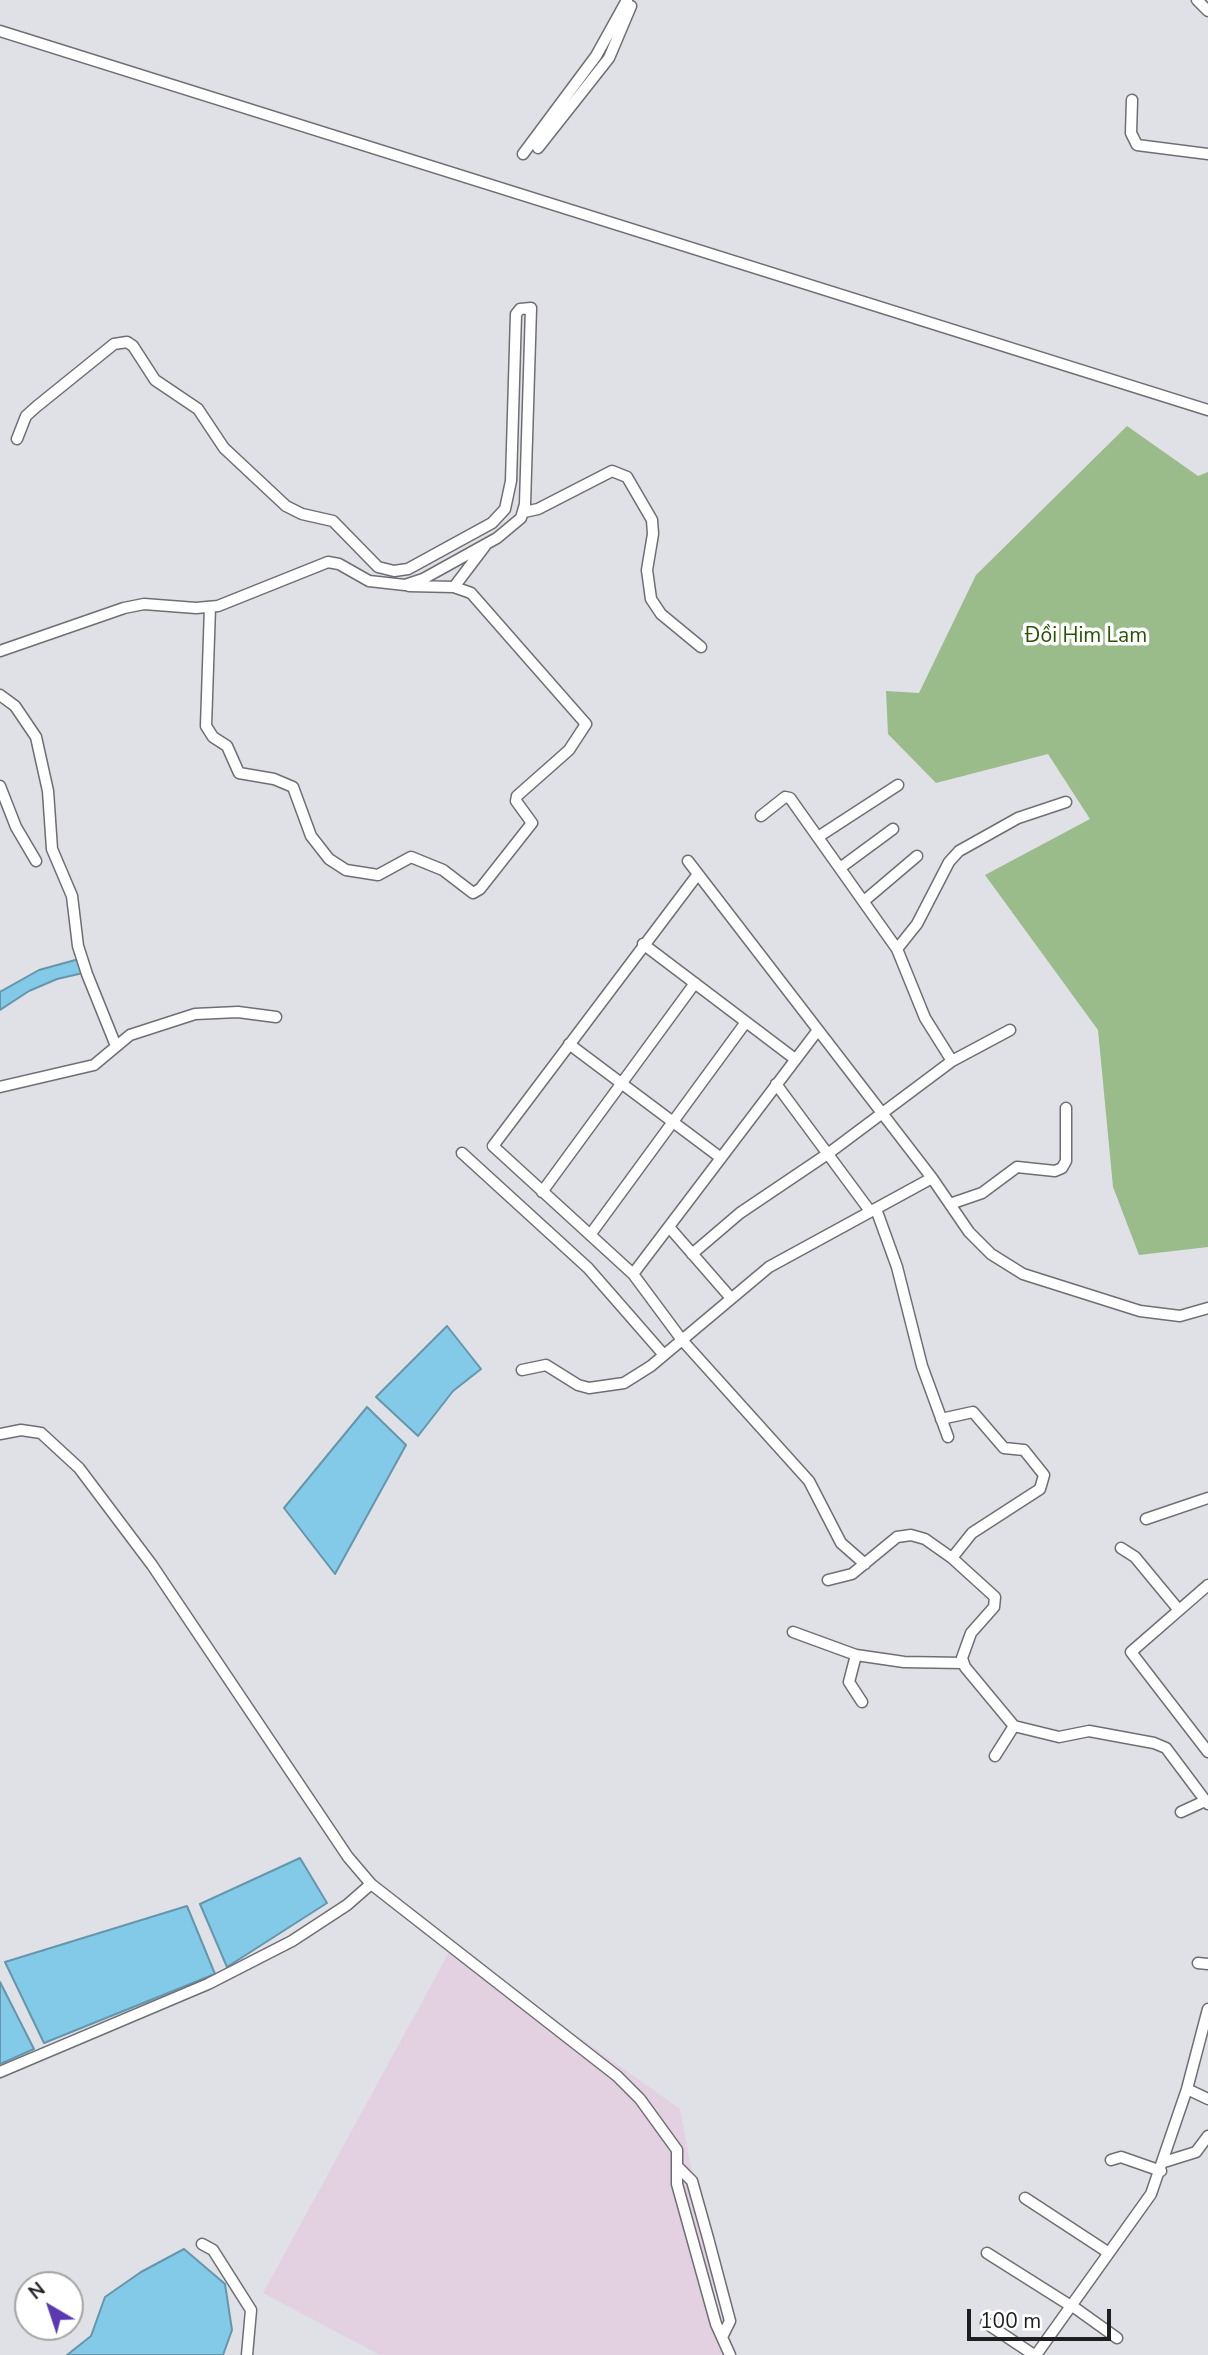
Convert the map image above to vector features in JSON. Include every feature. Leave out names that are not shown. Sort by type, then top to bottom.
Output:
[{"type":"street","points":[[523,154],[596,56],[627,0]]},
{"type":"street","points":[[538,148],[609,58],[633,0]]},
{"type":"street","points":[[1197,0],[1208,11]]},
{"type":"street","points":[[0,31],[1208,410]]},
{"type":"street","points":[[1132,100],[1131,133],[1137,145],[1208,154]]},
{"type":"street","points":[[0,652],[124,608],[156,604],[210,607],[322,563],[359,563],[383,569],[408,569],[492,523],[505,509],[511,481],[516,314],[524,308],[531,308],[524,512],[515,525],[487,544],[423,579],[405,585]]},
{"type":"street","points":[[17,439],[26,416],[36,407],[114,344],[127,342],[134,346],[160,385],[198,409],[216,439],[242,467],[290,509],[336,523],[359,563],[379,584],[454,587],[466,590],[487,610],[586,724],[569,750],[516,796],[516,802],[532,818],[532,823],[480,889],[473,893],[443,870],[411,857],[376,875],[346,870],[330,859],[311,836],[293,787],[274,779],[239,773],[227,746],[213,737],[206,726],[210,607]]},
{"type":"street","points":[[524,512],[538,509],[612,471],[621,473],[641,497],[652,520],[647,581],[654,605],[701,646]]},
{"type":"street","points":[[454,587],[487,544]]},
{"type":"street","points":[[0,695],[15,706],[36,737],[48,791],[52,849],[72,896],[78,946],[87,974],[116,1046]]},
{"type":"street","points":[[818,837],[898,785]]},
{"type":"street","points":[[0,786],[16,827],[36,861]]},
{"type":"street","points":[[761,816],[788,796],[897,949],[925,1018],[952,1061]]},
{"type":"street","points":[[897,949],[917,924],[949,862],[959,850],[1018,818],[1066,802]]},
{"type":"street","points":[[840,868],[893,829]]},
{"type":"street","points":[[864,901],[917,856]]},
{"type":"street","points":[[688,862],[932,1178],[969,1232],[990,1254],[1023,1274],[1140,1311],[1180,1315],[1208,1308]]},
{"type":"street","points":[[698,874],[493,1146],[633,1274],[682,1340],[801,1471],[814,1488],[841,1543],[865,1564]]},
{"type":"street","points":[[643,944],[795,1059]]},
{"type":"street","points":[[542,1192],[695,983]]},
{"type":"street","points":[[0,1087],[94,1065],[116,1046],[145,1028],[195,1014],[237,1012],[276,1017]]},
{"type":"street","points":[[590,1235],[746,1023]]},
{"type":"street","points":[[633,1274],[818,1030]]},
{"type":"street","points":[[692,1254],[764,1195],[829,1153],[952,1061],[1010,1030]]},
{"type":"street","points":[[569,1044],[721,1158]]},
{"type":"street","points":[[776,1084],[873,1210],[897,1267],[922,1366],[948,1437]]},
{"type":"street","points":[[950,1204],[982,1193],[1017,1167],[1055,1171],[1062,1168],[1066,1161],[1066,1108]]},
{"type":"street","points":[[462,1153],[588,1268],[664,1355]]},
{"type":"street","points":[[522,1370],[547,1365],[583,1387],[611,1387],[635,1377],[730,1297],[784,1257],[932,1178]]},
{"type":"street","points":[[669,1227],[730,1297]]},
{"type":"street","points":[[941,1419],[973,1412],[1002,1447],[1027,1452],[1044,1475],[1040,1489],[972,1533],[952,1558]]},
{"type":"street","points":[[0,1434],[20,1430],[41,1433],[79,1468],[152,1565],[348,1857],[371,1884],[617,2076],[640,2099],[677,2150],[677,2185],[716,2324],[730,2355]]},
{"type":"street","points":[[1146,1519],[1208,1498]]},
{"type":"street","points":[[828,1580],[846,1576],[865,1564],[892,1540],[905,1535],[925,1539],[952,1558],[989,1590],[996,1600],[991,1612],[967,1639],[962,1653],[963,1663],[1014,1726],[1059,1737],[1089,1731],[1154,1742],[1166,1748],[1207,1802],[1181,1812]]},
{"type":"street","points":[[1121,1548],[1135,1557],[1178,1609]]},
{"type":"street","points":[[1208,1585],[1131,1652],[1208,1752]]},
{"type":"street","points":[[793,1632],[856,1655],[904,1662],[963,1663]]},
{"type":"street","points":[[856,1655],[849,1682],[862,1702]]},
{"type":"street","points":[[995,1756],[1014,1726]]},
{"type":"street","points":[[0,2072],[208,1984],[292,1941],[347,1905],[371,1884]]},
{"type":"street","points":[[986,2323],[1035,2355],[1145,2206],[1163,2166],[1188,2089],[1208,2009]]},
{"type":"street","points":[[1188,2089],[1208,2099]]},
{"type":"street","points":[[1111,2160],[1121,2157],[1163,2166],[1196,2152],[1208,2136]]},
{"type":"street","points":[[678,2167],[692,2181],[708,2238],[730,2321],[723,2335]]},
{"type":"street","points":[[1025,2198],[1109,2253]]},
{"type":"street","points":[[202,2244],[213,2250],[251,2310],[247,2355]]},
{"type":"street","points":[[987,2252],[1071,2305],[1117,2338]]},
{"type":"shaded area","points":[[452,1947],[680,2109],[726,2355],[380,2355],[263,2293]]},
{"type":"green space","name":"Đồi Him Lam","points":[[1127,426],[1198,476],[1208,472],[1208,1247],[1139,1255],[1113,1187],[1098,1030],[985,875],[1090,819],[1048,754],[936,783],[888,734],[886,691],[919,693],[976,575]]},
{"type":"water","points":[[79,959],[83,973],[57,979],[29,991],[0,1010],[0,992],[39,970]]},
{"type":"water","points":[[447,1326],[481,1369],[453,1391],[418,1436],[376,1397]]},
{"type":"water","points":[[367,1407],[406,1445],[335,1574],[284,1508]]},
{"type":"water","points":[[300,1858],[327,1903],[227,1967],[200,1904]]},
{"type":"water","points":[[187,1906],[215,1974],[44,2043],[5,1962]]},
{"type":"water","points":[[0,1982],[34,2049],[0,2064]]},
{"type":"water","points":[[184,2249],[225,2284],[232,2330],[223,2355],[67,2355],[91,2336],[105,2297],[141,2272]]}]
